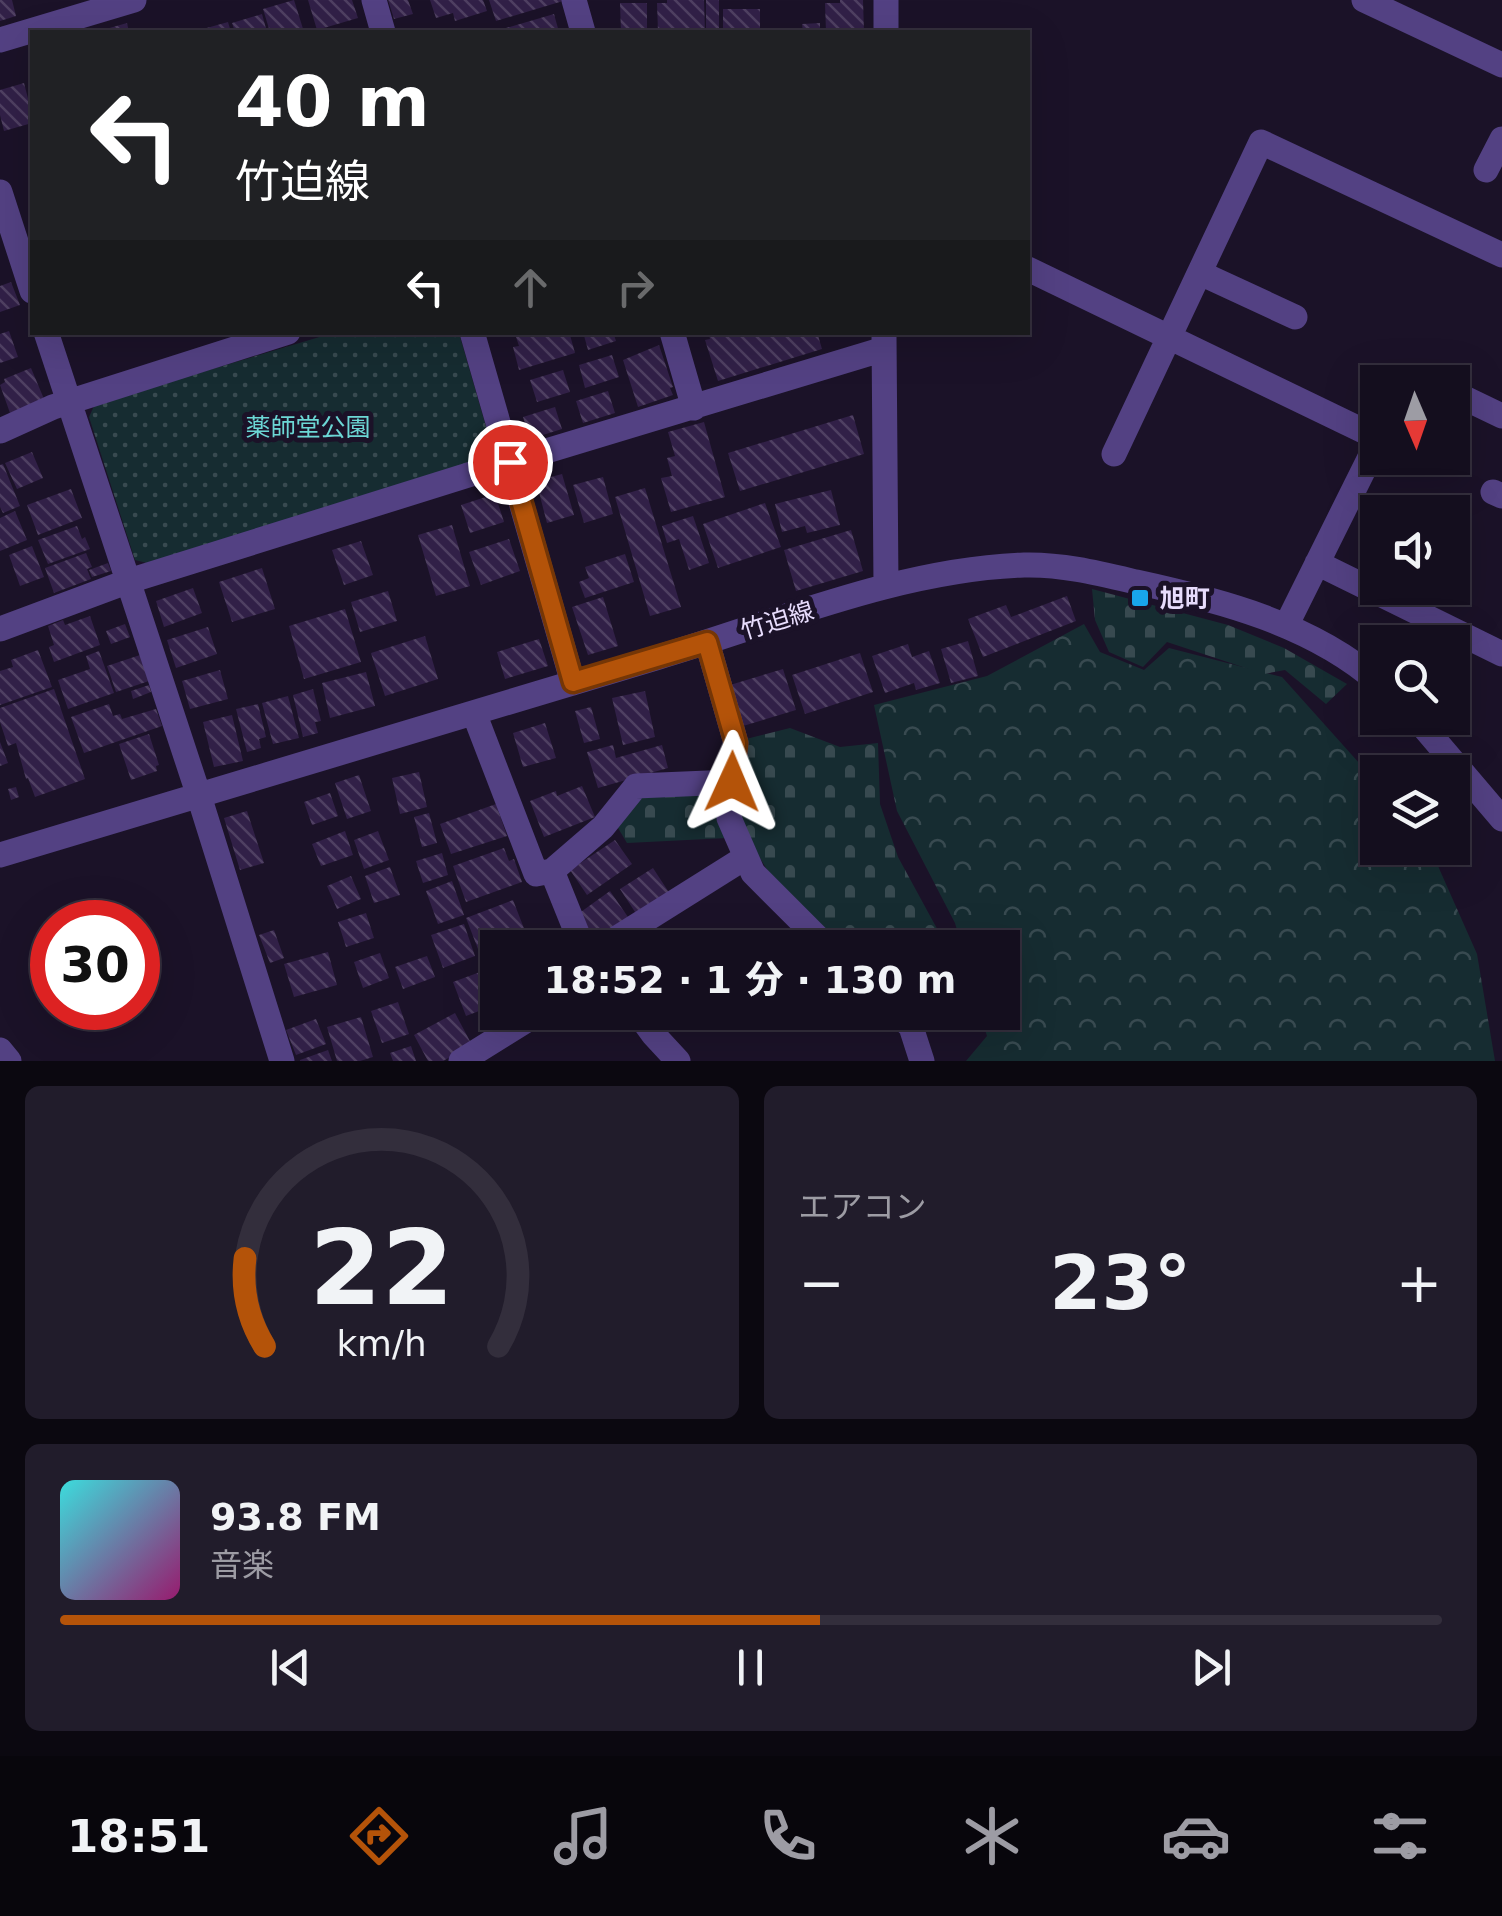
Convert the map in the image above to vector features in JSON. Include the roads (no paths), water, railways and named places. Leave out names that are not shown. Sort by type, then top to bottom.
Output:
[{"type":"street","points":[[33,30],[132,0]]},
{"type":"street","points":[[374,0],[382,30]]},
{"type":"street","points":[[574,0],[582,30]]},
{"type":"street","points":[[886,0],[886,30]]},
{"type":"street","points":[[1364,0],[1502,65]]},
{"type":"street","points":[[0,40],[30,31]]},
{"type":"street","points":[[1486,170],[1502,139]]},
{"type":"street","points":[[1114,454],[1261,142],[1502,256]]},
{"type":"street","points":[[0,192],[22,227],[30,278]]},
{"type":"street","points":[[1030,270],[1360,431]]},
{"type":"street","points":[[1200,273],[1294,316]]},
{"type":"street","points":[[47,335],[282,1061]]},
{"type":"street","points":[[0,431],[53,407],[279,335]]},
{"type":"street","points":[[473,335],[573,682]]},
{"type":"street","points":[[673,335],[694,408]]},
{"type":"street","points":[[0,629],[129,582],[694,408],[884,341],[886,586]]},
{"type":"street","points":[[1470,401],[1502,416]]},
{"type":"street","points":[[1286,626],[1361,475]]},
{"type":"street","points":[[1317,564],[1502,654]]},
{"type":"street","name":"竹迫線","points":[[0,855],[886,586],[956,571],[1056,566],[1148,584],[1286,626],[1360,670]]},
{"type":"street","points":[[707,642],[736,743],[729,818],[753,874],[810,930]]},
{"type":"street","points":[[474,713],[536,874],[552,871],[602,827],[636,786],[732,782]]},
{"type":"street","points":[[1430,735],[1502,819]]},
{"type":"street","points":[[630,930],[746,857]]},
{"type":"street","points":[[552,871],[575,930]]},
{"type":"street","points":[[462,1061],[511,1030]]},
{"type":"street","points":[[650,1030],[678,1061]]},
{"type":"street","points":[[912,1030],[922,1061]]},
{"type":"street","points":[[0,1050],[9,1061]]},
{"type":"place","name":"旭町","points":[[1140,598]]},
{"type":"park label","name":"薬師堂公園","points":[[308,427]]}]
